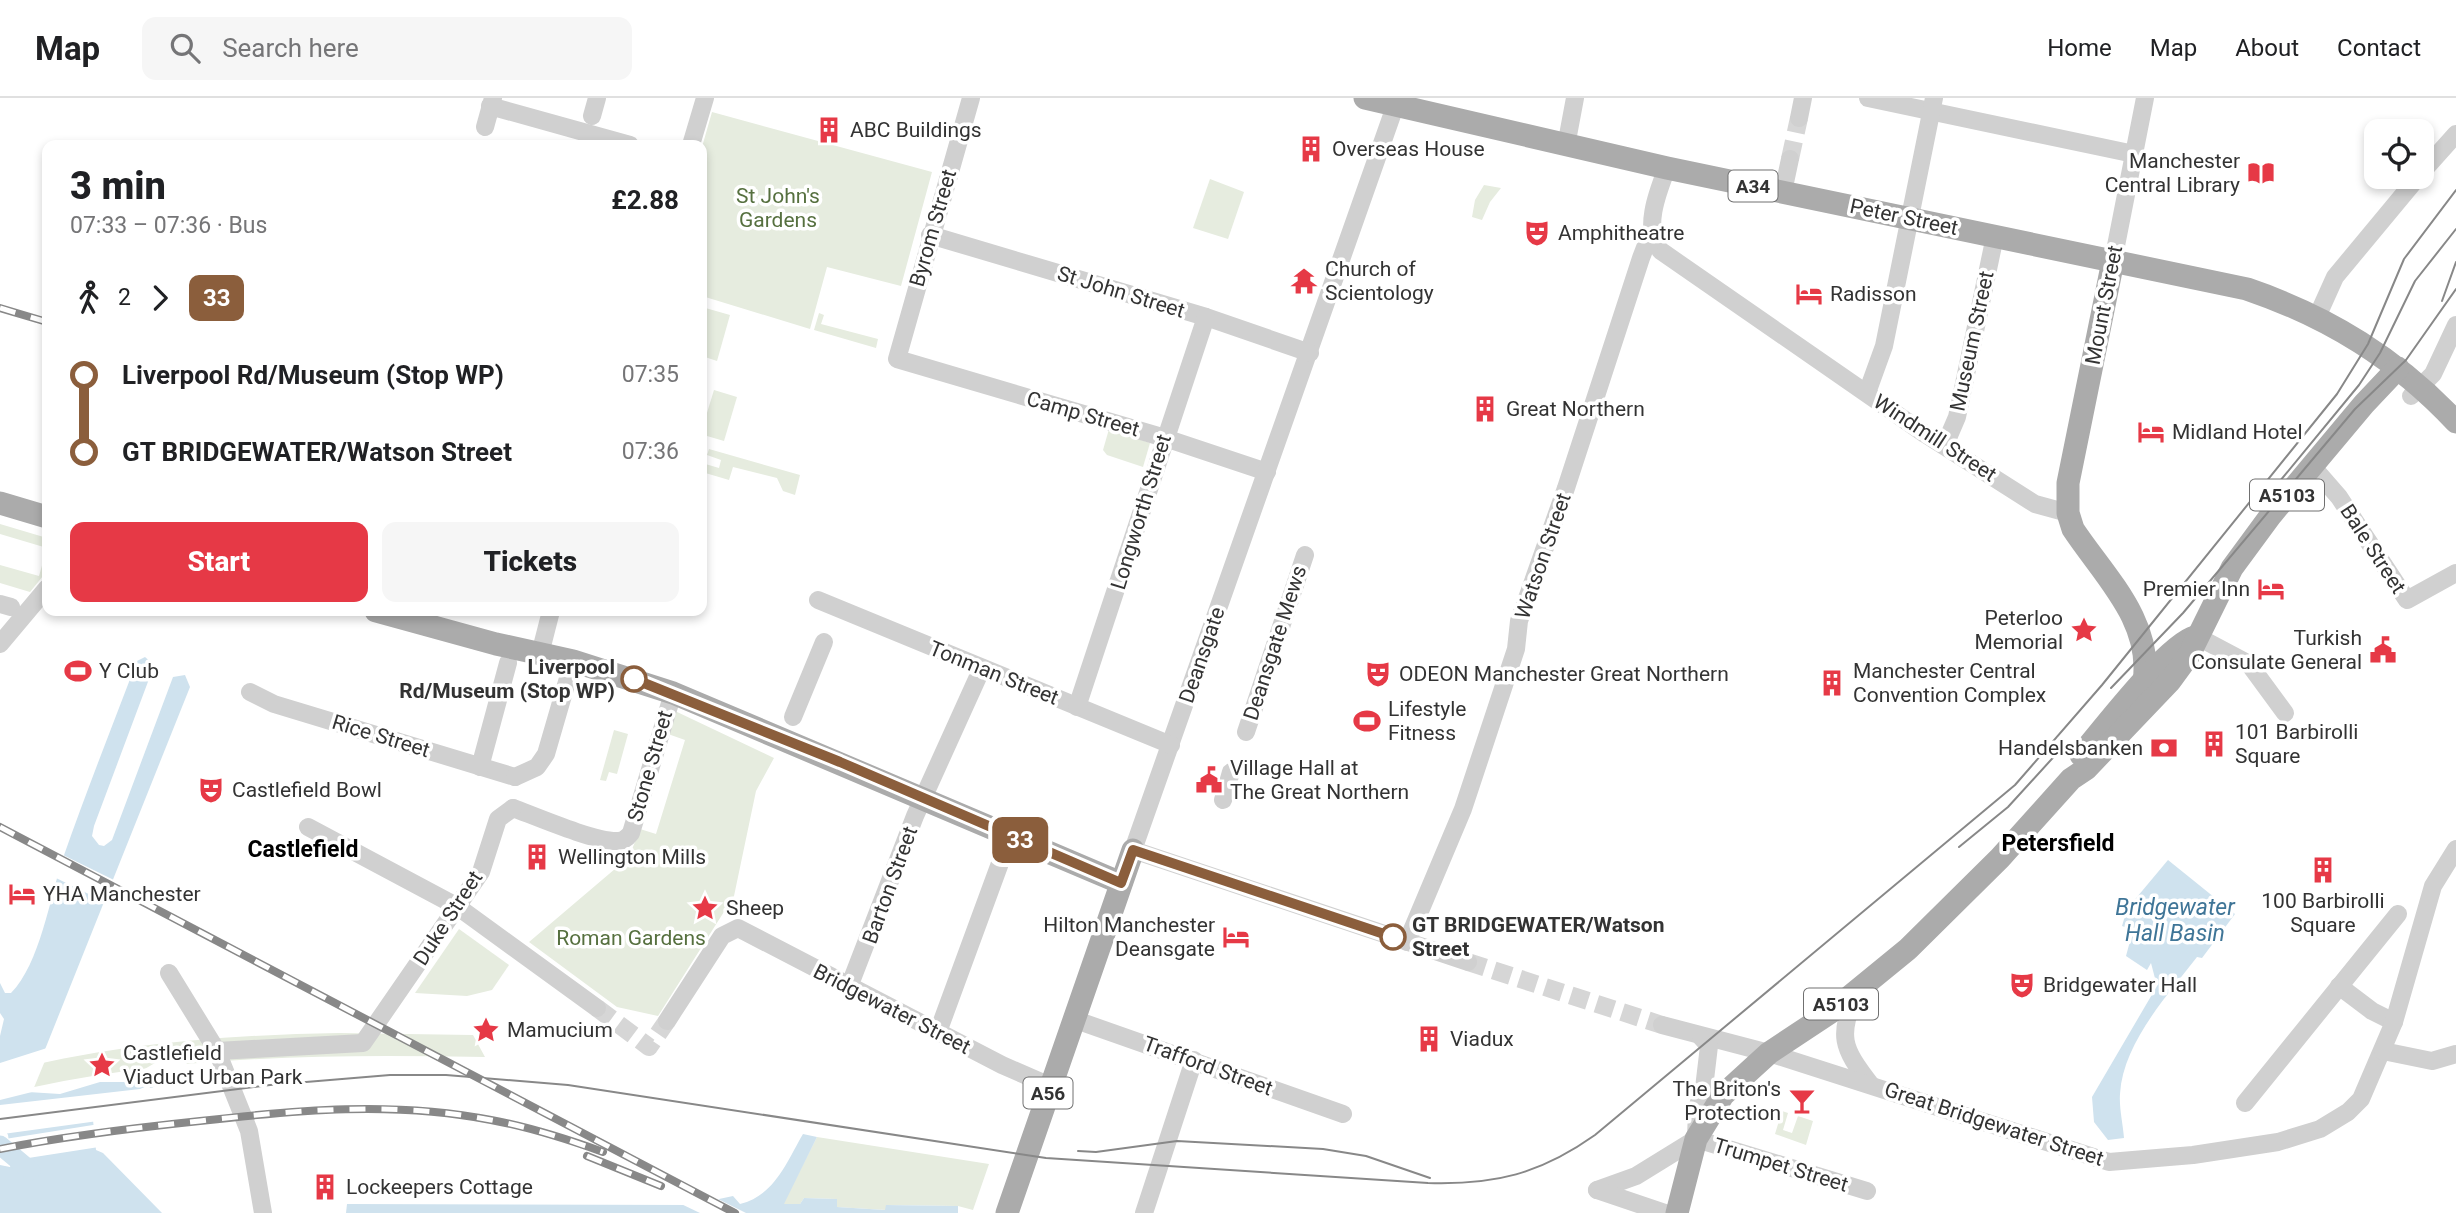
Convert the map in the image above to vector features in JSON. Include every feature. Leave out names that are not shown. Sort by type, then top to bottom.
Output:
[{"type":"main road","name":"A34","points":[[1365,98],[1396,102]]},
{"type":"main road","name":"Peter Street","points":[[1396,102],[1566,146],[2247,289],[2317,317],[2368,344],[2398,368]]},
{"type":"main road","name":"Mount Street","points":[[2068,513],[2068,483],[2113,261]]},
{"type":"main road","name":"A34","points":[[2398,368],[2415,392],[2456,422]]},
{"type":"main road","name":"A5103","points":[[1677,1213],[1696,1139],[1723,1095],[1769,1053],[1831,1012],[1924,935],[2000,858],[2071,779],[2086,769],[2170,681],[2198,637],[2232,568],[2271,514],[2398,368]]},
{"type":"main road","points":[[0,503],[42,516]]},
{"type":"main road","points":[[2068,513],[2073,529],[2136,620],[2146,670],[2144,682]]},
{"type":"main road","points":[[395,616],[573,662],[673,692],[1121,883]]},
{"type":"main road","name":"A5103","points":[[2071,779],[2076,761],[2144,682],[2182,643],[2198,637]]},
{"type":"main road","name":"Deansgate","points":[[1007,1213],[1057,1089],[1073,1018],[1133,850]]},
{"type":"street","points":[[592,116],[597,98]]},
{"type":"street","points":[[692,140],[705,98]]},
{"type":"street","name":"Byrom Street","points":[[897,359],[971,98]]},
{"type":"street","points":[[1566,146],[1575,98]]},
{"type":"street","points":[[1799,118],[1802,98]]},
{"type":"street","points":[[1868,98],[1933,104],[2134,154]]},
{"type":"street","name":"Mount Street","points":[[2113,261],[2145,98]]},
{"type":"street","points":[[485,127],[492,102],[614,140]]},
{"type":"street","name":"Deansgate","points":[[1133,850],[1310,353],[1396,102]]},
{"type":"street","points":[[1867,393],[1884,346],[1933,104]]},
{"type":"street","points":[[2434,159],[2456,134]]},
{"type":"street","points":[[1783,192],[1790,159]]},
{"type":"street","name":"Watson Street","points":[[1406,942],[1463,809],[1516,649],[1518,621],[1566,488],[1641,257],[1646,245],[1653,241],[1651,230],[1667,168]]},
{"type":"street","points":[[2317,317],[2335,277],[2408,189]]},
{"type":"street","name":"St John Street","points":[[930,235],[1206,317],[1310,353]]},
{"type":"street","name":"Museum Street","points":[[1945,445],[1957,417],[1995,236]]},
{"type":"street","name":"Windmill Street","points":[[1653,241],[1665,255],[2035,504],[2068,513]]},
{"type":"street","name":"Longworth Street","points":[[1077,707],[1206,317]]},
{"type":"street","points":[[2415,392],[2433,374],[2456,325]]},
{"type":"street","name":"Camp Street","points":[[897,359],[1165,438],[1267,472]]},
{"type":"street","name":"Bale Street","points":[[2312,466],[2339,497],[2407,600],[2456,573]]},
{"type":"street","name":"Deansgate Mews","points":[[1246,732],[1305,555]]},
{"type":"street","points":[[0,644],[42,594]]},
{"type":"street","name":"Tonman Street","points":[[818,600],[1171,745]]},
{"type":"street","points":[[540,654],[550,616]]},
{"type":"street","points":[[2198,637],[2249,664],[2285,713]]},
{"type":"street","points":[[793,717],[824,642]]},
{"type":"street","points":[[513,808],[515,777],[537,766],[546,754],[573,662]]},
{"type":"street","points":[[480,766],[508,663]]},
{"type":"street","name":"Barton Street","points":[[849,987],[924,799],[982,668]]},
{"type":"street","name":"Rice Street","points":[[250,692],[274,704],[515,777]]},
{"type":"street","name":"Stone Street","points":[[513,808],[594,836],[618,842],[626,839],[631,833],[673,692]]},
{"type":"street","points":[[1223,800],[1231,772]]},
{"type":"street","name":"Duke Street","points":[[217,1051],[363,1043],[481,872],[498,819],[513,808]]},
{"type":"street","points":[[308,827],[457,907],[597,1008]]},
{"type":"street","points":[[938,1032],[1010,836]]},
{"type":"street","name":"Great Bridgewater Street","points":[[1662,1026],[1769,1053],[2109,1163],[2278,1142],[2320,1129],[2348,1112],[2361,1099],[2394,1021],[2433,886],[2456,849]]},
{"type":"street","points":[[1133,850],[1468,961]]},
{"type":"street","points":[[2245,1103],[2398,914]]},
{"type":"street","name":"Bridgewater Street","points":[[667,1021],[722,936],[732,929],[744,930],[849,987],[1057,1089]]},
{"type":"street","points":[[169,974],[217,1051],[249,1131],[263,1212]]},
{"type":"street","points":[[2339,986],[2372,1011],[2394,1021]]},
{"type":"street","points":[[1857,991],[1844,1026],[1844,1042],[1851,1059],[1871,1085]]},
{"type":"street","name":"Trafford Street","points":[[1073,1018],[1343,1114]]},
{"type":"street","points":[[1665,1213],[1597,1190],[1636,1176],[1696,1139],[1696,1108],[1710,1059],[1709,1046],[1701,1037]]},
{"type":"street","points":[[2383,1051],[2432,1061],[2456,1054]]},
{"type":"street","points":[[1144,1213],[1194,1060]]},
{"type":"street","name":"Trumpet Street","points":[[1696,1139],[1867,1191]]},
{"type":"green space","name":"St John's Gardens","points":[[712,112],[932,172],[901,286],[827,267],[810,329],[707,298],[707,140],[704,140]]},
{"type":"green space","points":[[1210,179],[1244,192],[1228,239],[1193,228]]},
{"type":"green space","points":[[1484,185],[1501,188],[1490,202],[1482,220],[1472,217],[1475,200]]},
{"type":"green space","points":[[707,308],[730,315],[717,361],[707,358]]},
{"type":"green space","points":[[819,313],[824,315],[821,324],[878,339],[876,348],[814,330]]},
{"type":"green space","points":[[714,390],[737,397],[724,441],[707,436],[707,413]]},
{"type":"green space","points":[[1109,429],[1150,443],[1143,467],[1107,455],[1103,450]]},
{"type":"green space","points":[[709,449],[800,475],[795,495],[783,491],[777,478],[733,467],[729,480],[707,473],[707,464],[719,468],[721,460],[707,455]]},
{"type":"green space","points":[[0,524],[42,537],[42,547],[0,534]]},
{"type":"green space","points":[[0,565],[39,576],[42,566],[42,577],[30,592],[0,583]]},
{"type":"green space","name":"Roman Gardens","points":[[675,711],[774,758],[756,791],[734,896],[658,1016],[617,1007],[529,942],[629,857],[640,829],[656,834],[685,740],[668,734]]},
{"type":"green space","points":[[614,730],[628,734],[617,774],[609,772],[606,781],[600,780]]},
{"type":"green space","points":[[459,929],[509,965],[492,990],[467,996],[415,993]]},
{"type":"green space","name":"Castlefield Viaduct Urban Park","points":[[339,1033],[473,1035],[485,1057],[363,1056],[241,1060],[120,1072],[0,1095],[0,1073],[84,1055],[211,1039]]},
{"type":"green space","points":[[1782,1111],[1788,1113],[1783,1130],[1792,1133],[1798,1116],[1813,1121],[1806,1145],[1775,1134]]},
{"type":"green space","points":[[817,1137],[989,1164],[973,1210],[958,1206],[886,1205],[886,1210],[836,1207],[837,1199],[804,1198],[800,1204],[783,1204]]},
{"type":"water","points":[[145,657],[154,665],[94,826],[92,836],[99,845],[104,846],[112,840],[173,677],[185,675],[190,687],[28,1092],[60,1094],[100,1082],[131,1082],[178,1054],[184,1066],[152,1088],[141,1089],[93,1120],[96,1150],[103,1153],[162,1213],[0,1213],[0,1165],[10,1167],[12,1162],[8,1135],[0,1120],[0,1036],[4,1019],[0,1013],[0,983],[5,993],[11,993],[30,965],[63,858],[90,784],[137,661]]},
{"type":"water","name":"Bridgewater Hall Basin","points":[[2168,860],[2235,914],[2202,958],[2197,957],[2148,1021],[2129,1057],[2123,1075],[2120,1094],[2124,1138],[2108,1140],[2094,1122],[2092,1097],[2157,986],[2151,963],[2147,970],[2126,956],[2133,930],[2122,926],[2127,909]]},
{"type":"water","points":[[803,1134],[817,1137],[784,1204],[800,1204],[804,1198],[837,1199],[837,1207],[885,1210],[886,1205],[958,1206],[958,1213],[346,1213],[347,1204],[691,1205],[733,1196],[740,1204],[752,1200],[771,1186]]},
{"type":"pier","points":[[61,854],[118,882],[109,904],[54,877]]},
{"type":"pier","points":[[47,1048],[49,1051],[33,1090],[40,1090],[0,1100],[0,1063]]},
{"type":"pier","points":[[177,1050],[187,1064],[184,1070],[138,1075],[137,1078],[126,1080]]},
{"type":"pier","points":[[149,1085],[150,1088],[159,1087],[152,1091],[144,1089],[98,1121],[3,1134],[0,1128],[0,1105],[140,1089]]},
{"type":"pier","points":[[97,1125],[99,1147],[9,1161],[5,1139]]},
{"type":"pier","points":[[716,1198],[746,1213],[700,1213],[677,1202]]},
{"type":"waterway","points":[[0,1145],[31,1171]]},
{"type":"tunnel","points":[[1790,159],[1799,118]]},
{"type":"tunnel","points":[[1468,962],[1662,1025]]},
{"type":"tunnel","points":[[597,1008],[649,1047],[667,1021]]},
{"type":"tram line","points":[[0,1119],[270,1085],[390,1075],[446,1075],[568,1085],[1046,1158],[1428,1183],[1475,1182],[1536,1168],[1595,1135],[2015,785],[2102,685],[2337,394],[2368,344],[2404,259],[2456,190]]},
{"type":"tram line","points":[[2280,481],[2359,385],[2380,353],[2415,281],[2456,229]]},
{"type":"tram line","points":[[2442,301],[2456,262]]},
{"type":"tram line","points":[[2111,688],[2183,613],[2355,409],[2406,360],[2456,289]]},
{"type":"tram line","points":[[1959,847],[2008,807],[2060,750]]},
{"type":"tram line","points":[[1078,1151],[1096,1152],[1177,1141],[1323,1149],[1366,1156],[1430,1178]]},
{"type":"railway","points":[[0,308],[42,321]]},
{"type":"railway","points":[[0,827],[735,1213]]},
{"type":"railway","points":[[0,1149],[100,1133],[236,1117],[382,1109],[455,1114],[491,1120],[548,1134],[603,1152]]},
{"type":"railway","points":[[587,1156],[661,1186]]},
{"type":"bus line","name":"33","points":[[634,679],[673,692],[1121,883],[1133,850],[1393,937]]},
{"type":"place","name":"ABC Buildings","points":[[829,130]]},
{"type":"place","name":"Overseas House","points":[[1311,149]]},
{"type":"place","name":"Manchester Central Library","points":[[2261,173]]},
{"type":"place","name":"Amphitheatre","points":[[1537,233]]},
{"type":"place","name":"Church of Scientology","points":[[1304,281]]},
{"type":"place","name":"Radisson","points":[[1809,294]]},
{"type":"place","name":"Great Northern","points":[[1485,409]]},
{"type":"place","name":"Midland Hotel","points":[[2151,432]]},
{"type":"place","name":"Premier Inn","points":[[2271,589]]},
{"type":"place","name":"Peterloo Memorial","points":[[2084,630]]},
{"type":"place","name":"Turkish Consulate General","points":[[2383,650]]},
{"type":"place","name":"Y Club","points":[[78,671]]},
{"type":"place","name":"ODEON Manchester Great Northern","points":[[1378,674]]},
{"type":"place","name":"Liverpool Rd/Museum (Stop WP)","points":[[634,679]]},
{"type":"place","name":"Manchester Central Convention Complex","points":[[1832,683]]},
{"type":"place","name":"Lifestyle Fitness","points":[[1367,721]]},
{"type":"place","name":"101 Barbirolli Square","points":[[2214,744]]},
{"type":"place","name":"Handelsbanken","points":[[2164,748]]},
{"type":"place","name":"Village Hall at The Great Northern","points":[[1209,780]]},
{"type":"place","name":"Castlefield Bowl","points":[[211,790]]},
{"type":"place","name":"Wellington Mills","points":[[537,857]]},
{"type":"place","name":"100 Barbirolli Square","points":[[2323,870]]},
{"type":"place","name":"YHA Manchester","points":[[22,894]]},
{"type":"place","name":"Sheep","points":[[705,908]]},
{"type":"place","name":"Hilton Manchester Deansgate","points":[[1236,937]]},
{"type":"place","name":"GT BRIDGEWATER/Watson Street","points":[[1393,937]]},
{"type":"place","name":"Bridgewater Hall","points":[[2022,985]]},
{"type":"place","name":"Mamucium","points":[[486,1030]]},
{"type":"place","name":"Viadux","points":[[1429,1039]]},
{"type":"place","name":"Castlefield Viaduct Urban Park","points":[[102,1065]]},
{"type":"place","name":"The Briton's Protection","points":[[1802,1101]]},
{"type":"place","name":"Lockeepers Cottage","points":[[325,1187]]},
{"type":"district","name":"Petersfield","points":[[2058,843]]},
{"type":"district","name":"Castlefield","points":[[303,849]]}]
